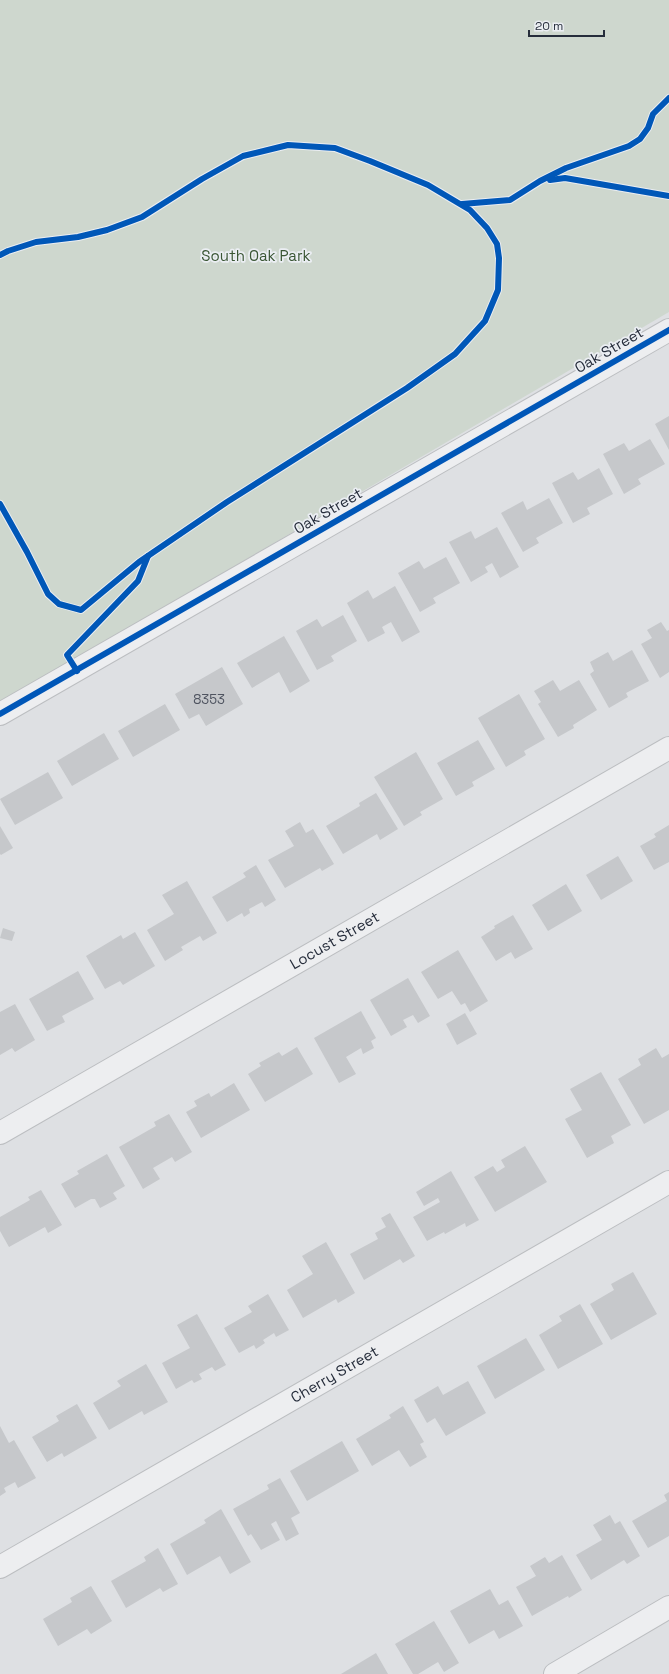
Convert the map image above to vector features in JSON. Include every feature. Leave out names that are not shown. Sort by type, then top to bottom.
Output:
[{"type":"street","name":"Oak Street","points":[[0,714],[669,330]]},
{"type":"street","name":"Locust Street","points":[[0,1134],[669,748]]},
{"type":"street","name":"Cherry Street","points":[[0,1567],[669,1182]]},
{"type":"street","points":[[555,1674],[669,1607]]},
{"type":"green space","name":"South Oak Park","points":[[0,0],[669,0],[669,312],[35,683],[0,701]]},
{"type":"building","points":[[669,416],[669,450],[655,424]]},
{"type":"building","points":[[650,439],[665,464],[638,479],[641,484],[624,494],[603,454],[624,443],[629,451]]},
{"type":"building","points":[[599,468],[613,494],[587,508],[590,514],[573,523],[552,483],[573,472],[578,480]]},
{"type":"building","points":[[549,498],[563,523],[536,538],[539,543],[523,552],[501,513],[523,501],[527,510]]},
{"type":"building","points":[[497,527],[519,567],[500,578],[492,563],[485,567],[488,572],[471,582],[449,542],[471,531],[475,539]]},
{"type":"building","points":[[446,557],[460,583],[433,598],[436,603],[420,612],[398,573],[419,561],[424,569]]},
{"type":"building","points":[[395,586],[420,632],[402,642],[391,622],[382,627],[385,633],[368,642],[347,603],[368,590],[373,599]]},
{"type":"building","points":[[343,615],[357,641],[331,656],[334,661],[317,670],[296,631],[317,619],[322,627]]},
{"type":"building","points":[[661,622],[667,631],[669,630],[669,672],[660,678],[641,644],[652,638],[647,630]]},
{"type":"building","points":[[284,636],[310,681],[290,693],[279,672],[252,688],[237,663]]},
{"type":"building","points":[[632,650],[649,681],[626,693],[628,697],[609,708],[590,674],[594,671],[590,662],[608,652],[613,661]]},
{"type":"building","points":[[222,667],[243,704],[206,726],[199,714],[189,719],[175,694]]},
{"type":"building","points":[[553,680],[560,691],[579,680],[597,710],[573,725],[574,728],[558,737],[538,704],[541,702],[534,691]]},
{"type":"building","points":[[519,694],[545,739],[524,751],[526,755],[506,767],[478,718]]},
{"type":"building","points":[[165,704],[180,730],[133,757],[118,731]]},
{"type":"building","points":[[104,733],[119,759],[72,786],[57,761]]},
{"type":"building","points":[[478,740],[495,769],[472,782],[474,786],[456,796],[437,763]]},
{"type":"building","points":[[416,752],[443,799],[420,812],[422,815],[404,826],[374,777]]},
{"type":"building","points":[[48,772],[63,798],[15,825],[0,799]]},
{"type":"building","points":[[376,793],[398,829],[380,840],[377,834],[343,854],[326,826],[360,806],[359,803]]},
{"type":"building","points":[[300,822],[306,833],[313,829],[334,864],[322,871],[320,868],[285,888],[268,860],[294,846],[285,831]]},
{"type":"building","points":[[669,825],[669,862],[654,870],[640,846],[656,837],[654,834]]},
{"type":"building","points":[[0,826],[13,848],[1,855],[0,854]]},
{"type":"building","points":[[618,856],[633,881],[601,900],[586,875]]},
{"type":"building","points":[[256,865],[276,900],[265,907],[262,902],[249,909],[250,913],[244,917],[242,913],[227,922],[212,897],[246,877],[243,873]]},
{"type":"building","points":[[187,881],[217,933],[203,941],[200,936],[181,947],[183,950],[165,961],[147,930],[174,914],[162,895]]},
{"type":"building","points":[[566,884],[582,911],[548,931],[532,905]]},
{"type":"building","points":[[513,915],[533,949],[515,959],[511,952],[496,961],[481,937],[495,928],[494,926]]},
{"type":"building","points":[[3,928],[15,932],[12,941],[0,938]]},
{"type":"building","points":[[135,932],[155,966],[123,985],[120,981],[105,989],[86,956],[121,935],[123,939]]},
{"type":"building","points":[[458,950],[488,1001],[470,1012],[465,1003],[461,1005],[452,991],[438,999],[421,972]]},
{"type":"building","points":[[78,971],[94,999],[62,1016],[65,1022],[47,1031],[29,999]]},
{"type":"building","points":[[408,978],[430,1016],[418,1023],[413,1015],[403,1020],[407,1027],[391,1036],[370,1000]]},
{"type":"building","points":[[15,1004],[35,1040],[15,1052],[12,1048],[0,1055],[0,1012]]},
{"type":"building","points":[[361,1011],[376,1038],[371,1041],[374,1048],[363,1054],[361,1048],[346,1057],[356,1074],[339,1083],[314,1038]]},
{"type":"building","points":[[465,1013],[477,1034],[457,1045],[446,1024]]},
{"type":"building","points":[[297,1047],[313,1074],[265,1102],[248,1074],[261,1066],[259,1063],[279,1052],[282,1056]]},
{"type":"building","points":[[656,1048],[662,1058],[669,1054],[669,1110],[644,1124],[618,1079],[641,1065],[638,1059]]},
{"type":"building","points":[[601,1072],[631,1125],[611,1136],[614,1143],[587,1158],[565,1119],[582,1110],[570,1089]]},
{"type":"building","points":[[234,1083],[250,1110],[201,1138],[186,1112],[197,1106],[194,1101],[209,1093],[211,1097]]},
{"type":"building","points":[[169,1114],[192,1152],[175,1162],[172,1157],[153,1168],[160,1179],[143,1189],[119,1147],[156,1126],[154,1122]]},
{"type":"building","points":[[525,1146],[547,1182],[495,1212],[474,1177],[493,1166],[497,1172],[505,1167],[501,1160]]},
{"type":"building","points":[[107,1154],[125,1186],[113,1193],[117,1199],[100,1208],[95,1199],[91,1199],[75,1208],[61,1184],[79,1174],[77,1171]]},
{"type":"building","points":[[451,1171],[479,1220],[466,1227],[465,1223],[445,1234],[444,1232],[427,1241],[413,1217],[440,1202],[438,1198],[424,1206],[416,1192]]},
{"type":"building","points":[[41,1190],[62,1225],[48,1233],[45,1227],[9,1247],[0,1231],[0,1217],[30,1200],[28,1197]]},
{"type":"building","points":[[390,1213],[415,1256],[403,1263],[400,1259],[364,1280],[350,1254],[378,1239],[375,1233],[386,1227],[381,1218]]},
{"type":"building","points":[[326,1242],[355,1293],[338,1303],[336,1299],[303,1318],[287,1290],[313,1274],[302,1256]]},
{"type":"building","points":[[633,1272],[657,1314],[611,1340],[590,1304],[614,1290],[611,1284]]},
{"type":"building","points":[[268,1294],[289,1330],[276,1337],[274,1333],[263,1340],[265,1343],[256,1349],[254,1345],[239,1353],[224,1328],[252,1312],[248,1306]]},
{"type":"building","points":[[580,1304],[603,1344],[558,1369],[539,1335],[562,1321],[559,1316]]},
{"type":"building","points":[[197,1314],[226,1365],[215,1371],[212,1367],[199,1374],[202,1379],[194,1383],[192,1380],[176,1389],[162,1363],[190,1348],[177,1325]]},
{"type":"building","points":[[526,1338],[545,1370],[495,1399],[477,1366]]},
{"type":"building","points":[[146,1364],[168,1402],[144,1415],[142,1411],[109,1430],[93,1403],[121,1386],[117,1381]]},
{"type":"building","points":[[468,1381],[486,1413],[446,1436],[435,1418],[427,1423],[414,1400],[438,1386],[443,1395]]},
{"type":"building","points":[[77,1404],[97,1438],[64,1457],[62,1453],[47,1462],[32,1437],[59,1421],[56,1416]]},
{"type":"building","points":[[403,1406],[424,1442],[420,1444],[427,1457],[410,1467],[399,1450],[372,1466],[356,1439],[391,1418],[389,1415]]},
{"type":"building","points":[[0,1426],[9,1443],[14,1440],[36,1478],[18,1488],[15,1482],[4,1488],[6,1492],[0,1496]]},
{"type":"building","points":[[342,1441],[359,1471],[307,1501],[290,1471]]},
{"type":"building","points":[[280,1478],[300,1513],[291,1518],[299,1534],[286,1541],[276,1521],[271,1524],[280,1540],[261,1550],[251,1534],[248,1536],[233,1509],[269,1489],[267,1485]]},
{"type":"building","points":[[669,1492],[669,1536],[648,1548],[632,1521],[667,1501],[664,1495]]},
{"type":"building","points":[[221,1509],[251,1562],[230,1574],[220,1556],[187,1575],[170,1544],[206,1523],[204,1520]]},
{"type":"building","points":[[610,1515],[615,1524],[620,1521],[640,1556],[627,1564],[624,1560],[591,1580],[576,1555],[602,1540],[593,1525]]},
{"type":"building","points":[[158,1548],[178,1584],[163,1592],[160,1588],[126,1608],[111,1581],[146,1561],[144,1557]]},
{"type":"building","points":[[562,1555],[582,1590],[532,1616],[516,1587],[536,1576],[530,1566],[545,1557],[549,1563]]},
{"type":"building","points":[[91,1586],[112,1621],[91,1634],[87,1629],[58,1646],[43,1619],[72,1602],[70,1598]]},
{"type":"building","points":[[490,1589],[499,1605],[508,1600],[523,1626],[499,1639],[494,1630],[469,1644],[450,1611]]},
{"type":"building","points":[[434,1621],[459,1663],[444,1672],[438,1662],[418,1674],[413,1674],[395,1644]]},
{"type":"building","points":[[376,1653],[388,1674],[341,1674]]},
{"type":"cycle path","points":[[462,204],[510,200],[540,181],[566,168],[629,146],[640,139],[648,128],[653,114],[669,98]]},
{"type":"cycle path","points":[[0,255],[36,242],[78,237],[107,230],[142,217],[202,179],[243,156],[288,145],[335,148],[428,185],[470,210],[487,228],[497,244],[499,258],[498,290],[485,321],[455,354],[407,388],[227,502],[139,562],[81,610],[59,604],[48,594],[27,552],[0,504]]},
{"type":"cycle path","points":[[550,180],[565,178],[669,196]]},
{"type":"cycle path","points":[[0,714],[669,330]]},
{"type":"cycle path","points":[[77,671],[67,655],[138,581],[148,556]]}]
